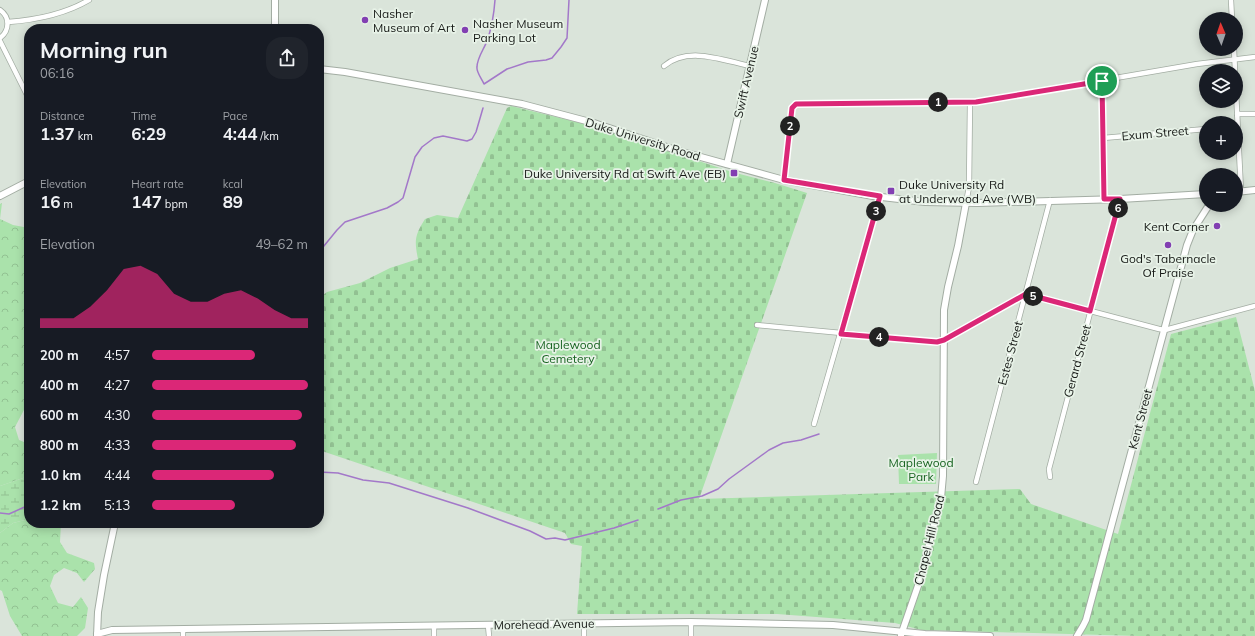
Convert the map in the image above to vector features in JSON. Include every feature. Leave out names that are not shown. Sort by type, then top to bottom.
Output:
[{"type":"street","points":[[8,22],[50,16],[71,9],[89,0]]},
{"type":"street","points":[[275,0],[275,24]]},
{"type":"street","name":"Swift Avenue","points":[[727,164],[765,0]]},
{"type":"street","points":[[1231,0],[1232,12]]},
{"type":"street","points":[[0,10],[8,22],[6,32],[0,38]]},
{"type":"street","points":[[0,41],[24,89]]},
{"type":"street","points":[[664,66],[671,60],[691,56],[700,56],[750,66]]},
{"type":"street","points":[[784,180],[792,108],[796,104],[976,102],[1234,59],[1255,57]]},
{"type":"street","points":[[1234,59],[1234,64]]},
{"type":"street","name":"Duke University Road","points":[[324,70],[345,72],[522,104],[594,123],[679,151],[784,180],[880,196],[925,202],[966,203],[1120,199],[1199,194]]},
{"type":"street","points":[[1102,81],[1104,199]]},
{"type":"street","points":[[966,203],[969,187],[970,102]]},
{"type":"street","points":[[1237,108],[1237,114],[1255,114]]},
{"type":"street","name":"Exum Street","points":[[1103,138],[1199,130]]},
{"type":"street","points":[[0,196],[24,184]]},
{"type":"street","points":[[1243,191],[1255,190]]},
{"type":"street","points":[[814,424],[880,196]]},
{"type":"street","name":"Gerard Street","points":[[1050,477],[1049,468],[1120,199]]},
{"type":"street","name":"Estes Street","points":[[976,482],[1050,200]]},
{"type":"street","name":"Chapel Hill Road","points":[[901,634],[921,577],[941,498],[943,476],[945,300],[966,203]]},
{"type":"street","name":"Kent Street","points":[[1077,636],[1085,623],[1190,236],[1204,212]]},
{"type":"street","points":[[757,325],[937,342],[944,340],[1026,294],[1165,330],[1255,306]]},
{"type":"street","points":[[96,635],[98,612],[114,528]]},
{"type":"street","points":[[691,622],[691,636]]},
{"type":"street","name":"Morehead Avenue","points":[[96,635],[112,630],[183,633],[434,626],[691,622],[833,625],[874,628],[901,634],[990,636]]},
{"type":"street","points":[[584,624],[584,636]]},
{"type":"street","points":[[488,625],[489,636]]},
{"type":"street","points":[[434,626],[434,636]]},
{"type":"green space","name":"Maplewood Cemetery","points":[[511,106],[593,126],[732,172],[807,193],[699,499],[1020,489],[1031,504],[1118,534],[1171,334],[1236,317],[1255,391],[1255,636],[1140,636],[921,630],[895,623],[777,614],[577,614],[582,546],[571,544],[565,533],[324,452],[324,294],[327,292],[360,283],[390,268],[418,259],[416,238],[419,229],[425,219],[437,215],[458,218],[507,108]]},
{"type":"green space","points":[[2,203],[0,219],[0,204]]},
{"type":"green space","points":[[0,219],[13,225],[24,227],[24,410],[15,427],[19,440],[24,442],[24,478],[0,486]]},
{"type":"green space","name":"Maplewood Park","points":[[937,453],[936,484],[899,484],[898,455]]},
{"type":"green space","points":[[24,478],[24,520],[13,523],[0,533],[0,486]]},
{"type":"green space","points":[[24,520],[24,528],[61,528],[60,542],[67,553],[94,563],[95,569],[84,582],[77,573],[64,568],[54,575],[50,586],[58,603],[73,607],[81,597],[88,608],[85,628],[77,636],[22,636],[10,616],[2,591],[0,590],[0,533],[13,523]]},
{"type":"waterway","points":[[495,0],[490,31],[477,64],[477,71],[484,84],[507,69],[528,62],[552,58],[567,38],[569,0]]},
{"type":"waterway","points":[[324,246],[345,222],[387,208],[403,198],[415,157],[422,147],[434,138],[443,136],[467,141],[472,139],[476,132],[483,108]]},
{"type":"waterway","points":[[658,509],[681,500],[702,496],[718,489],[729,479],[769,450],[783,443],[801,440],[819,434]]},
{"type":"waterway","points":[[324,472],[338,473],[363,480],[389,483],[468,508],[530,531],[546,539],[555,538],[565,540],[614,528],[638,520]]},
{"type":"waterway","points":[[0,513],[9,514],[24,507]]},
{"type":"place","name":"Nasher Museum of Art","points":[[365,20]]},
{"type":"place","name":"Nasher Museum Parking Lot","points":[[465,30]]},
{"type":"place","name":"Duke University Rd at Swift Ave (EB)","points":[[734,173]]},
{"type":"place","name":"Duke University Rd at Underwood Ave (WB)","points":[[891,191]]},
{"type":"place","name":"Kent Corner","points":[[1217,226]]},
{"type":"place","name":"God's Tabernacle Of Praise","points":[[1168,245]]},
{"type":"route","points":[[1102,81],[1104,199],[1120,199],[1090,311],[1026,294],[944,340],[937,342],[841,334],[880,196],[784,180],[792,108],[796,104],[976,102],[1102,81]]}]
